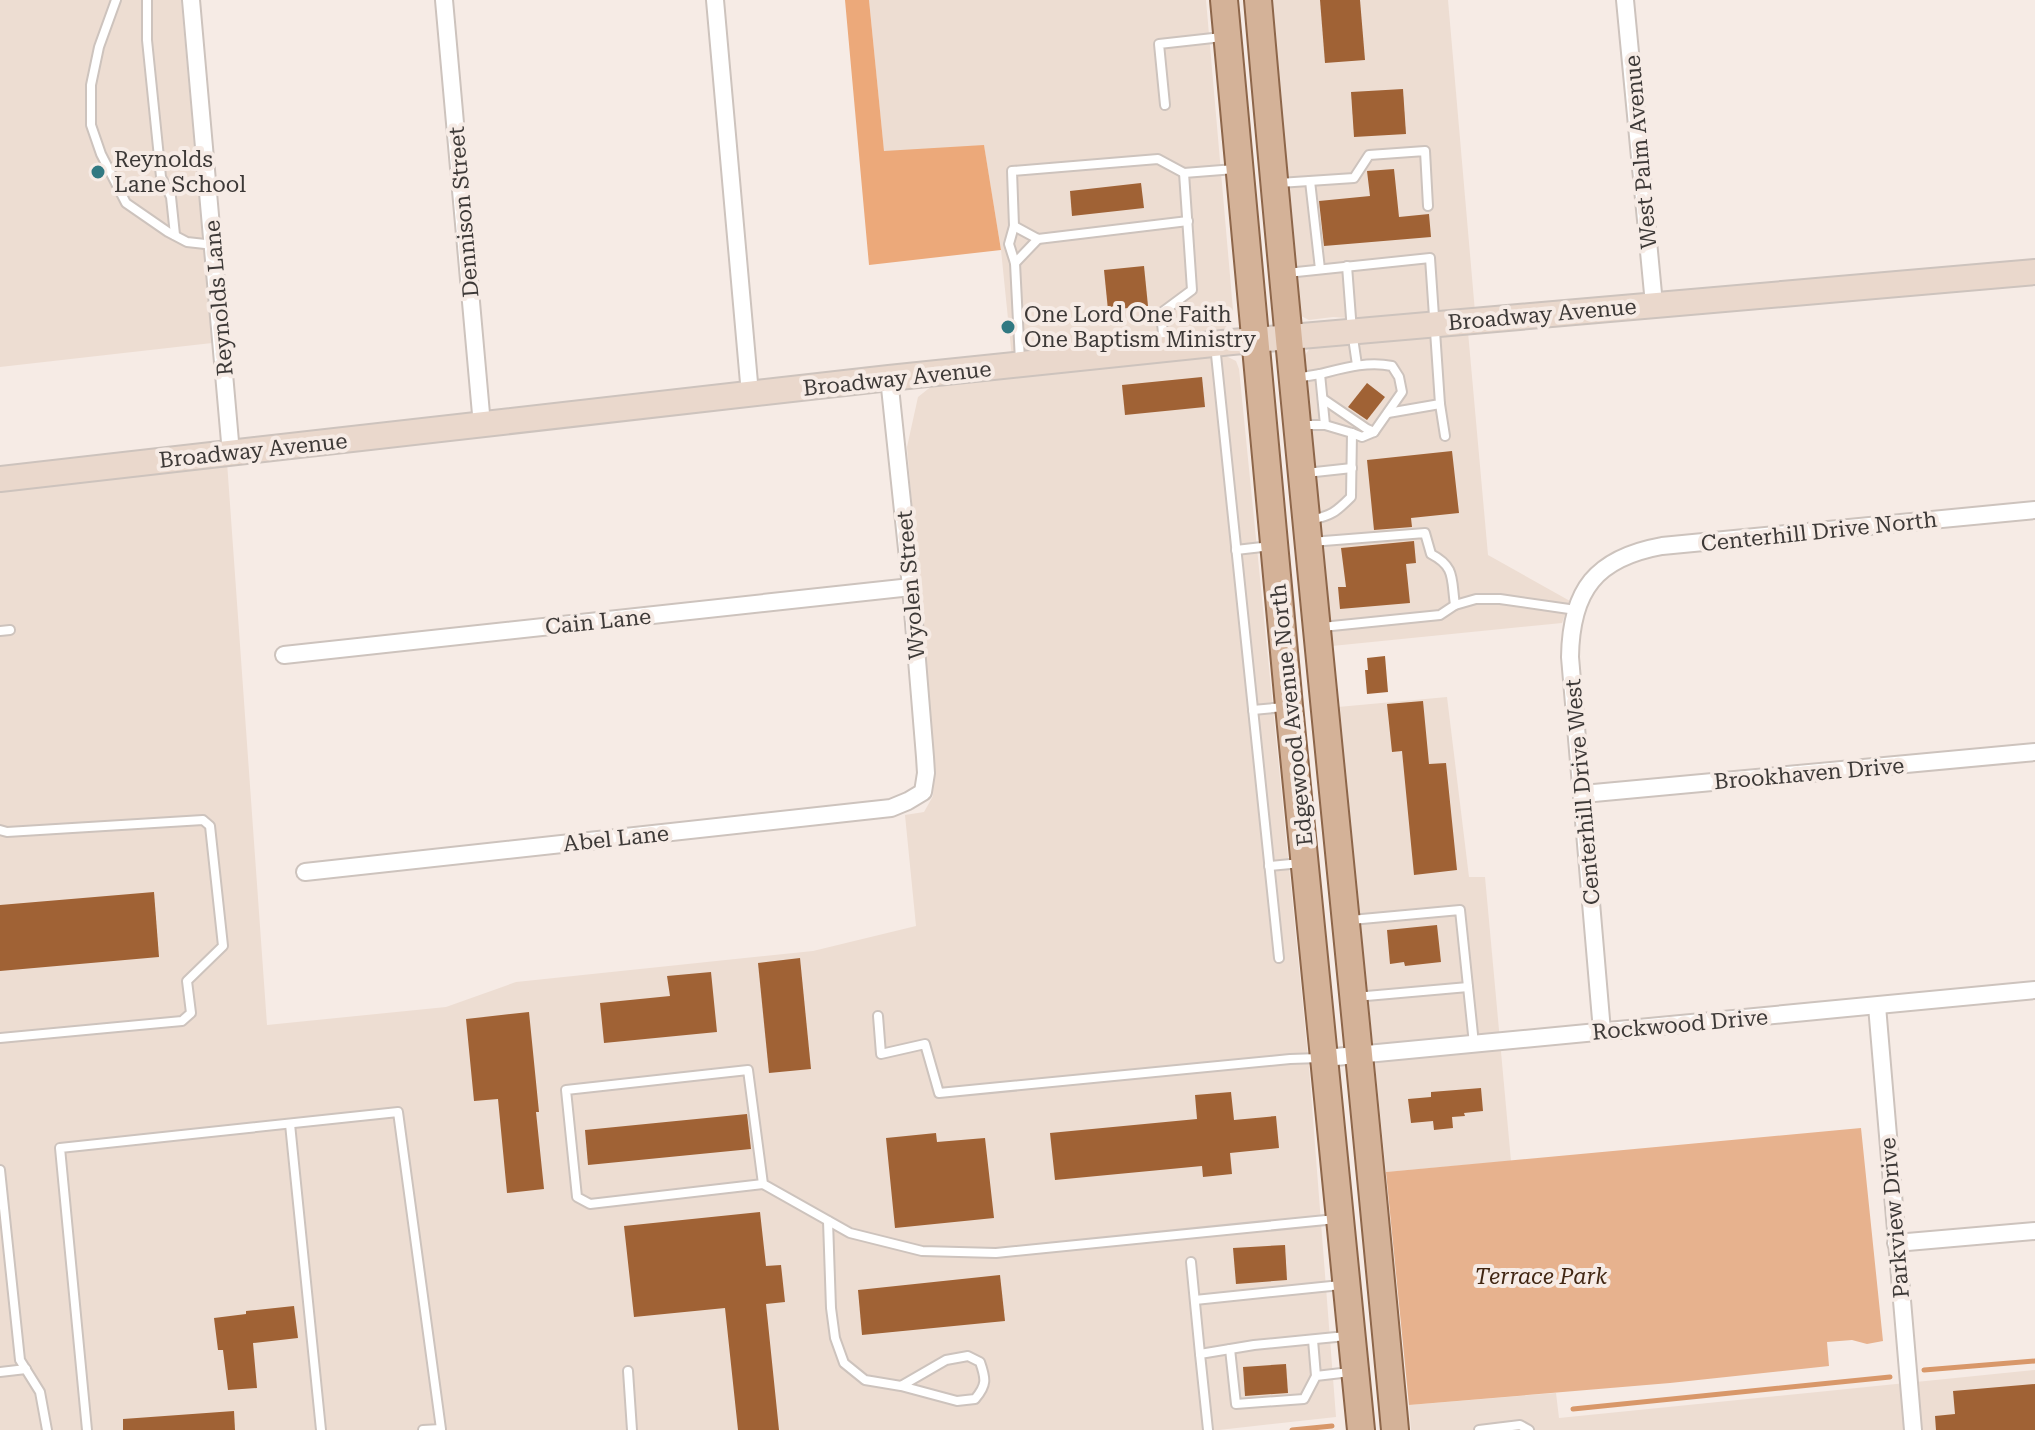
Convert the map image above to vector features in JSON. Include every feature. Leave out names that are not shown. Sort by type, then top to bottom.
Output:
[{"type":"main road","name":"Edgewood Avenue North","points":[[1224,0],[1274,546],[1346,920],[1395,1430]]},
{"type":"main road","name":"Edgewood Avenue North","points":[[1258,0],[1287,337],[1317,628],[1307,705],[1305,863],[1361,1430]]},
{"type":"street","name":"Reynolds Lane","points":[[191,0],[231,453]]},
{"type":"street","name":"Dennison Street","points":[[444,0],[482,425]]},
{"type":"street","points":[[715,0],[750,394]]},
{"type":"street","name":"West Palm Avenue","points":[[1625,0],[1654,304]]},
{"type":"street","name":"Broadway Avenue","points":[[0,479],[1164,349],[2035,272]]},
{"type":"street","name":"Wyolen Street","points":[[889,378],[925,757],[923,792]]},
{"type":"street","name":"Centerhill Drive North","points":[[1607,566],[1639,550],[1662,546],[2035,510]]},
{"type":"street","name":"Centerhill Drive West","points":[[1602,1031],[1570,629],[1578,604],[1591,581],[1607,566]]},
{"type":"street","name":"Cain Lane","points":[[284,655],[911,587]]},
{"type":"street","name":"Brookhaven Drive","points":[[1583,794],[2035,752]]},
{"type":"street","name":"Abel Lane","points":[[305,872],[891,808],[923,792]]},
{"type":"street","name":"Rockwood Drive","points":[[1325,1058],[2035,990]]},
{"type":"street","name":"Parkview Drive","points":[[1877,1006],[1913,1430]]},
{"type":"street","points":[[1896,1243],[2035,1231]]},
{"type":"lane","points":[[116,0],[99,47],[91,85],[91,125],[101,154],[126,203],[187,242],[214,245]]},
{"type":"lane","points":[[147,0],[147,40],[161,177],[171,197],[175,235]]},
{"type":"lane","points":[[1165,105],[1159,44],[1227,37]]},
{"type":"lane","points":[[1274,184],[1354,178],[1369,155],[1425,151],[1428,206]]},
{"type":"lane","points":[[1020,365],[1015,263],[1009,244],[1014,226],[1012,171],[1158,159],[1184,173],[1239,169]]},
{"type":"lane","points":[[1164,349],[1161,313],[1192,290],[1184,173]]},
{"type":"lane","points":[[1310,181],[1320,269]]},
{"type":"lane","points":[[1014,226],[1038,239],[1188,221]]},
{"type":"lane","points":[[1015,263],[1038,239]]},
{"type":"lane","points":[[1282,273],[1430,258],[1445,436]]},
{"type":"lane","points":[[1347,266],[1357,365]]},
{"type":"lane","points":[[1215,344],[1279,958]]},
{"type":"lane","points":[[1292,379],[1377,363],[1392,366],[1399,377],[1402,392],[1370,436],[1362,437],[1325,425],[1296,425]]},
{"type":"lane","points":[[1320,374],[1325,425]]},
{"type":"lane","points":[[1323,399],[1374,432]]},
{"type":"lane","points":[[1388,413],[1440,404]]},
{"type":"lane","points":[[1307,532],[1335,513],[1351,497],[1352,433]]},
{"type":"lane","points":[[1301,474],[1352,468]]},
{"type":"lane","points":[[1307,532],[1425,533],[1431,554],[1444,560],[1449,567],[1455,605]]},
{"type":"lane","points":[[1236,550],[1274,546]]},
{"type":"lane","points":[[1317,628],[1440,615],[1455,605],[1476,599],[1500,599],[1576,610]]},
{"type":"lane","points":[[1253,710],[1307,705]]},
{"type":"lane","points":[[0,1038],[182,1021],[191,1013],[187,981],[223,946],[210,826],[203,820],[2,833]]},
{"type":"lane","points":[[1269,866],[1305,863]]},
{"type":"lane","points":[[1346,920],[1460,910],[1474,1044]]},
{"type":"lane","points":[[1354,997],[1468,987]]},
{"type":"lane","points":[[878,1016],[881,1054],[925,1044],[939,1093],[1325,1058]]},
{"type":"lane","points":[[763,1184],[748,1070],[566,1090],[577,1197],[590,1204],[763,1184],[850,1233],[922,1251],[996,1253],[1341,1218]]},
{"type":"lane","points":[[87,1430],[60,1148],[398,1112],[441,1429],[423,1430]]},
{"type":"lane","points":[[290,1124],[321,1430]]},
{"type":"lane","points":[[0,1170],[20,1360],[40,1392],[47,1430]]},
{"type":"lane","points":[[828,1221],[831,1308],[835,1338],[844,1363],[865,1380],[957,1401],[975,1399],[984,1389],[985,1376],[980,1362],[968,1356],[946,1360],[901,1386]]},
{"type":"lane","points":[[1191,1262],[1208,1430]]},
{"type":"lane","points":[[1195,1300],[1347,1284]]},
{"type":"lane","points":[[1200,1354],[1352,1336]]},
{"type":"lane","points":[[1230,1349],[1236,1404],[1304,1399],[1316,1376],[1313,1340]]},
{"type":"lane","points":[[0,1372],[26,1369]]},
{"type":"lane","points":[[628,1371],[632,1430]]},
{"type":"lane","points":[[1316,1376],[1356,1371]]},
{"type":"lane","points":[[1479,1430],[1520,1425],[1529,1430]]},
{"type":"shaded area","name":"Reynolds Lane School","points":[[0,0],[181,0],[212,343],[0,367]]},
{"type":"shaded area","points":[[845,0],[869,0],[884,151],[984,145],[1001,250],[869,265]]},
{"type":"shaded area","points":[[869,0],[1206,0],[1233,310],[1233,319],[1225,328],[1215,332],[1012,358],[1001,250],[984,146],[884,152]]},
{"type":"shaded area","points":[[1272,0],[1448,0],[1475,312],[1377,320],[1333,317],[1309,320],[1301,316]]},
{"type":"shaded area","points":[[1468,332],[1488,555],[1570,601],[1562,623],[1332,646],[1303,361],[1305,355],[1310,348],[1318,345]]},
{"type":"shaded area","points":[[1226,356],[1236,361],[1239,369],[1309,1067],[1336,1417],[1219,1430],[0,1430],[0,488],[227,462],[267,1025],[446,1007],[516,982],[813,951],[916,926],[905,815],[924,812],[933,796],[934,767],[907,447],[918,397],[933,385],[947,382]]},
{"type":"shaded area","points":[[1447,697],[1469,877],[1485,877],[1511,1161],[1386,1172],[1338,707]]},
{"type":"shaded area","points":[[2035,1370],[2035,1430],[1411,1430],[1409,1405],[1556,1393],[1559,1418]]},
{"type":"green space","name":"Terrace Park","points":[[1861,1128],[1883,1341],[1867,1344],[1852,1340],[1827,1342],[1829,1366],[1409,1405],[1386,1172]]},
{"type":"building","points":[[1320,0],[1360,0],[1365,60],[1325,63]]},
{"type":"building","points":[[1403,89],[1406,134],[1354,137],[1351,92]]},
{"type":"building","points":[[1394,169],[1399,217],[1429,214],[1431,237],[1324,246],[1319,201],[1370,196],[1367,171]]},
{"type":"building","points":[[1141,183],[1144,208],[1072,216],[1070,191]]},
{"type":"building","points":[[1144,266],[1148,306],[1108,310],[1104,270]]},
{"type":"building","points":[[1202,377],[1205,407],[1125,415],[1122,385]]},
{"type":"building","points":[[1367,383],[1385,397],[1367,420],[1348,407]]},
{"type":"building","points":[[1452,451],[1459,513],[1411,518],[1412,527],[1374,530],[1367,460]]},
{"type":"building","points":[[1414,541],[1416,563],[1406,564],[1410,603],[1340,609],[1338,587],[1346,587],[1341,548]]},
{"type":"building","points":[[1385,656],[1388,692],[1367,694],[1367,658]]},
{"type":"building","points":[[1423,701],[1429,764],[1446,763],[1457,870],[1414,875],[1402,751],[1392,752],[1387,704]]},
{"type":"building","points":[[154,892],[159,957],[0,971],[0,905]]},
{"type":"building","points":[[1437,925],[1441,962],[1405,966],[1404,962],[1390,964],[1387,930]]},
{"type":"building","points":[[800,958],[811,1069],[769,1073],[758,963]]},
{"type":"building","points":[[711,972],[717,1032],[604,1043],[600,1003],[670,996],[667,976]]},
{"type":"building","points":[[529,1012],[544,1189],[507,1193],[498,1099],[474,1101],[466,1019]]},
{"type":"building","points":[[1481,1088],[1483,1111],[1452,1117],[1453,1128],[1434,1130],[1433,1121],[1411,1123],[1408,1099],[1431,1097],[1431,1092]]},
{"type":"building","points":[[1231,1092],[1234,1120],[1276,1116],[1279,1148],[1230,1153],[1232,1174],[1203,1177],[1202,1166],[1055,1180],[1050,1133],[1197,1119],[1195,1095]]},
{"type":"building","points":[[747,1114],[751,1149],[588,1165],[585,1130]]},
{"type":"building","points":[[936,1133],[937,1142],[985,1138],[994,1218],[895,1228],[886,1138]]},
{"type":"building","points":[[760,1212],[766,1266],[781,1265],[785,1302],[766,1304],[779,1430],[738,1430],[725,1308],[634,1317],[624,1226]]},
{"type":"building","points":[[1285,1245],[1287,1280],[1236,1284],[1233,1248]]},
{"type":"building","points":[[1000,1275],[1005,1321],[862,1335],[858,1290]]},
{"type":"building","points":[[294,1306],[298,1338],[253,1343],[257,1388],[228,1390],[223,1350],[218,1350],[214,1318]]},
{"type":"building","points":[[1286,1364],[1288,1393],[1245,1396],[1243,1367]]},
{"type":"building","points":[[2035,1384],[2035,1430],[1936,1430],[1935,1416],[1955,1414],[1953,1391]]},
{"type":"building","points":[[234,1411],[235,1430],[123,1430],[123,1419]]},
{"type":"waterway","points":[[1924,1370],[2035,1361]]},
{"type":"waterway","points":[[1573,1409],[1890,1377]]},
{"type":"waterway","points":[[1292,1430],[1332,1426]]},
{"type":"place","name":"Reynolds Lane School","points":[[98,172]]},
{"type":"place","name":"One Lord One Faith One Baptism Ministry","points":[[1008,327]]}]
